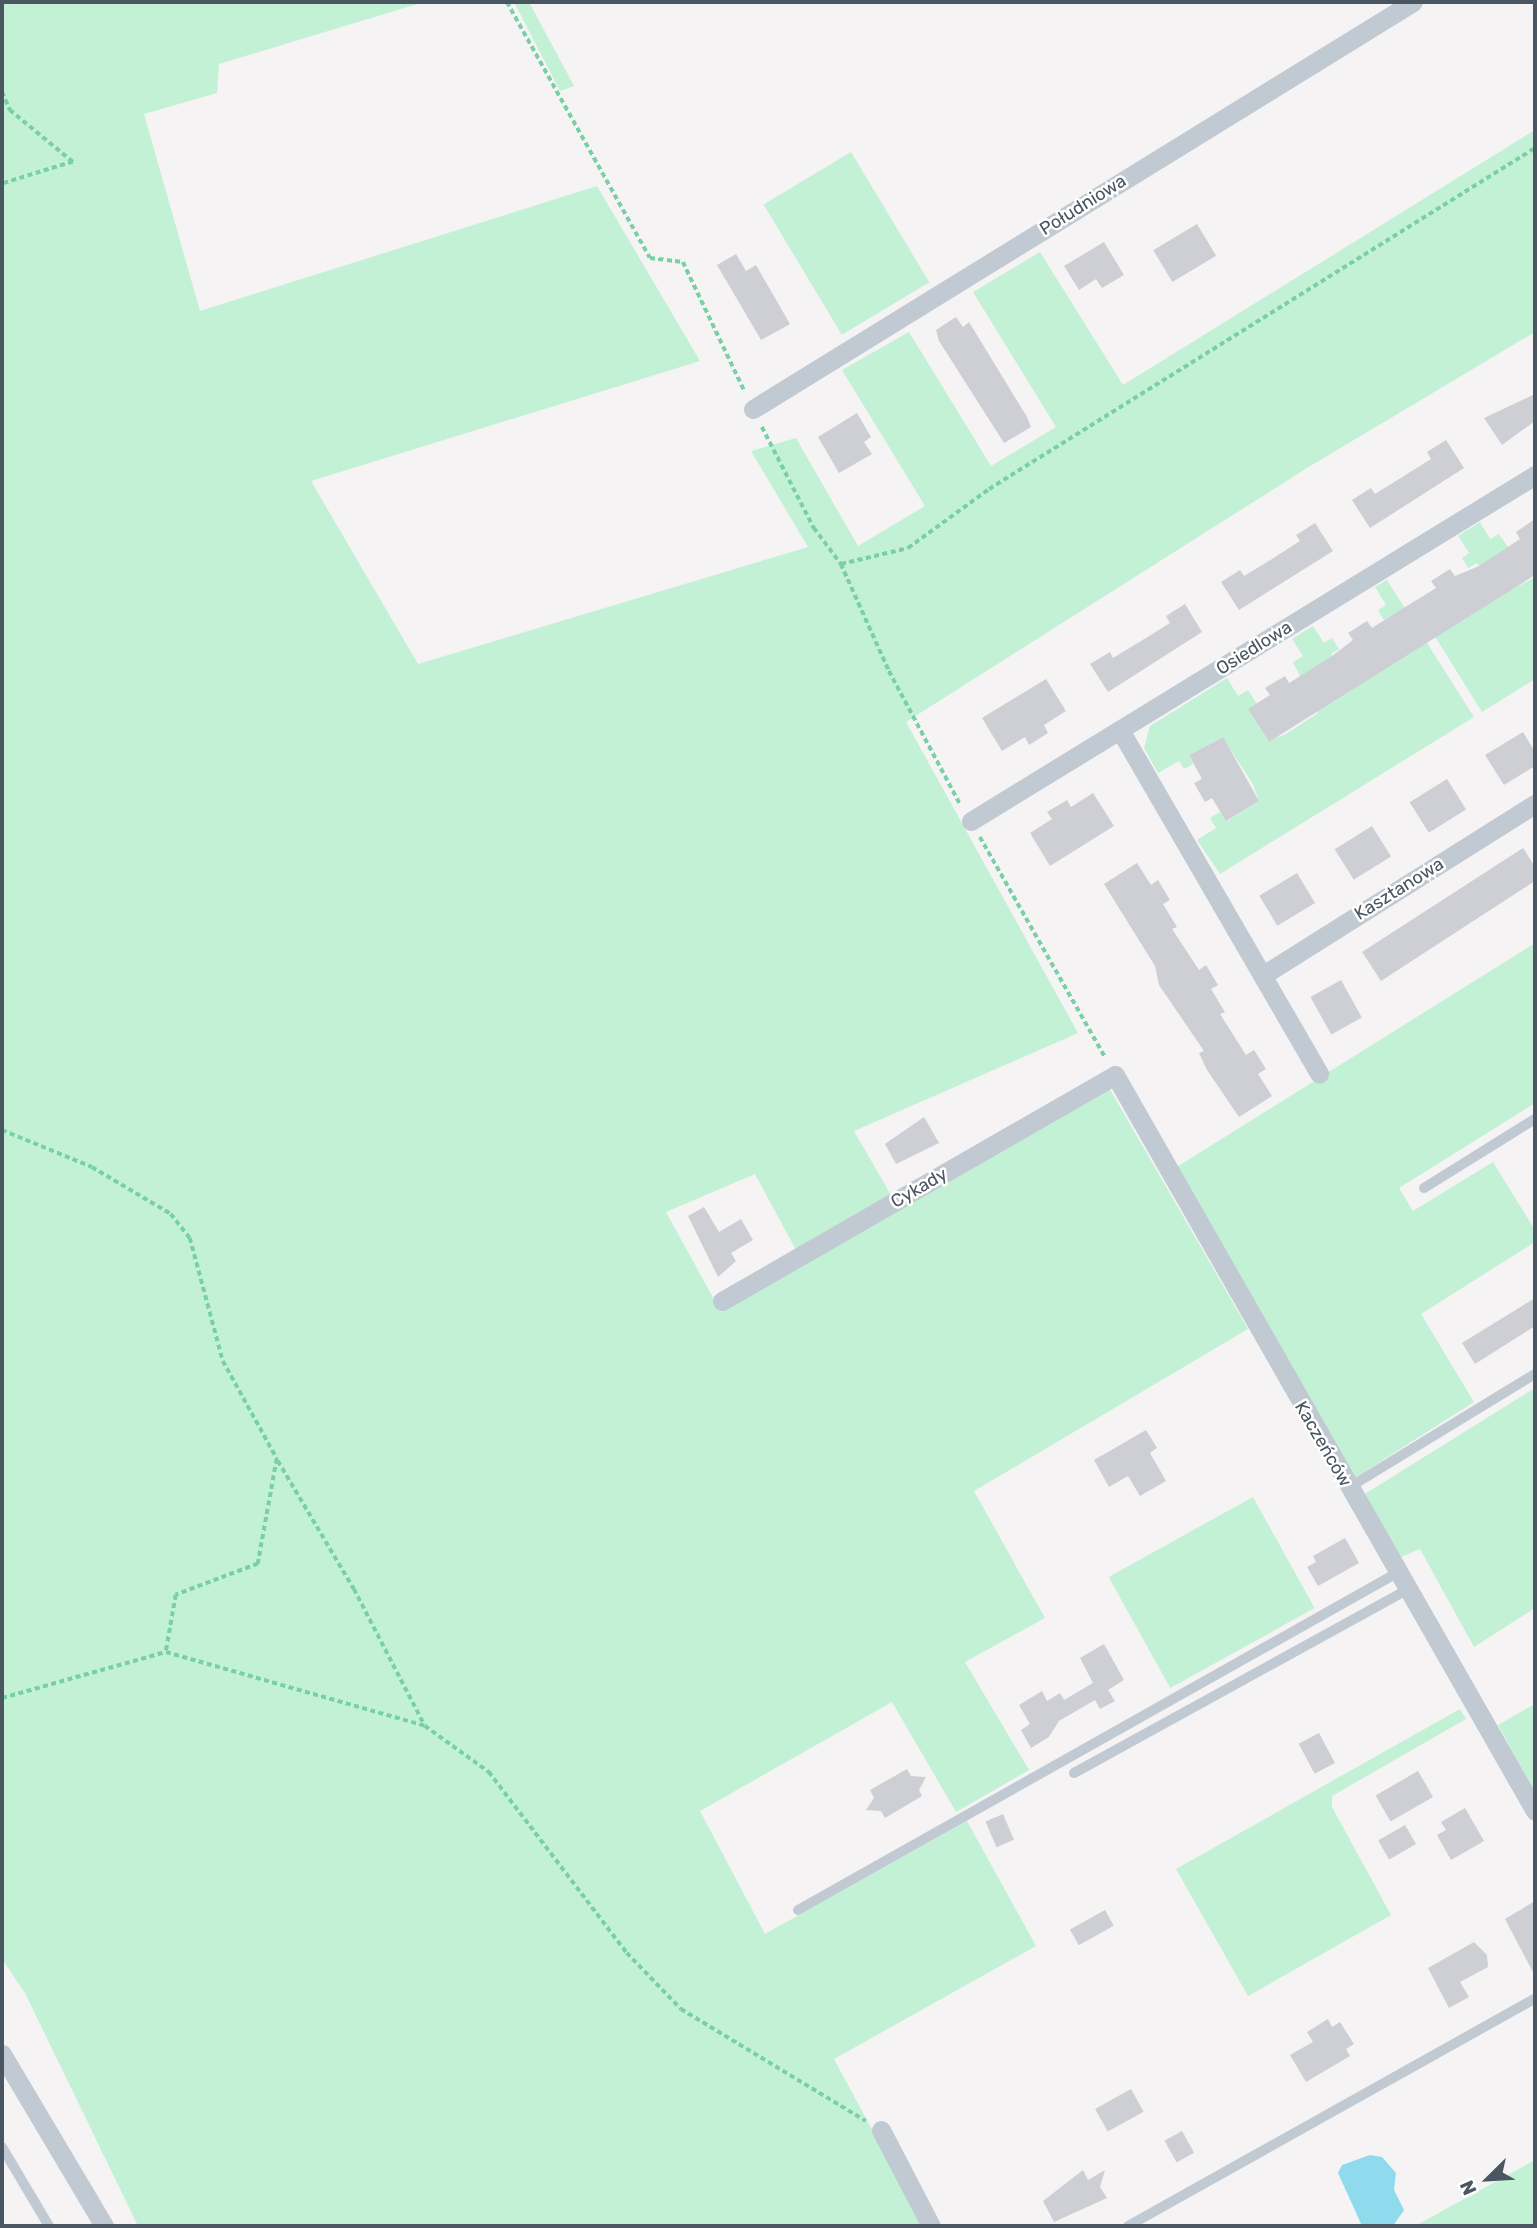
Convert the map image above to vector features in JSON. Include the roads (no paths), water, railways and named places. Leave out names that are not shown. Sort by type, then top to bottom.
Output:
[{"type":"street","name":"Południowa","points":[[753,409],[1413,2]]},
{"type":"street","name":"Osiedlowa","points":[[971,821],[1535,475]]},
{"type":"street","points":[[1120,730],[1319,1073]]},
{"type":"street","name":"Kasztanowa","points":[[1262,975],[1535,804]]},
{"type":"street","name":"Cykady","points":[[722,1301],[1115,1075]]},
{"type":"street","name":"Kaczeńców","points":[[1115,1075],[1348,1488],[1535,1811]]},
{"type":"street","points":[[2,2054],[104,2226]]},
{"type":"street","points":[[881,2130],[931,2226]]},
{"type":"lane","points":[[1424,1188],[1535,1119]]},
{"type":"lane","points":[[1348,1488],[1535,1374]]},
{"type":"lane","points":[[1074,1773],[1402,1581]]},
{"type":"lane","points":[[798,1909],[1402,1581]]},
{"type":"lane","points":[[1128,2226],[1535,1999]]},
{"type":"lane","points":[[2,2147],[49,2226]]},
{"type":"water","points":[[1370,2155],[1382,2157],[1396,2173],[1394,2190],[1404,2210],[1393,2226],[1362,2226],[1338,2173],[1342,2165]]}]
